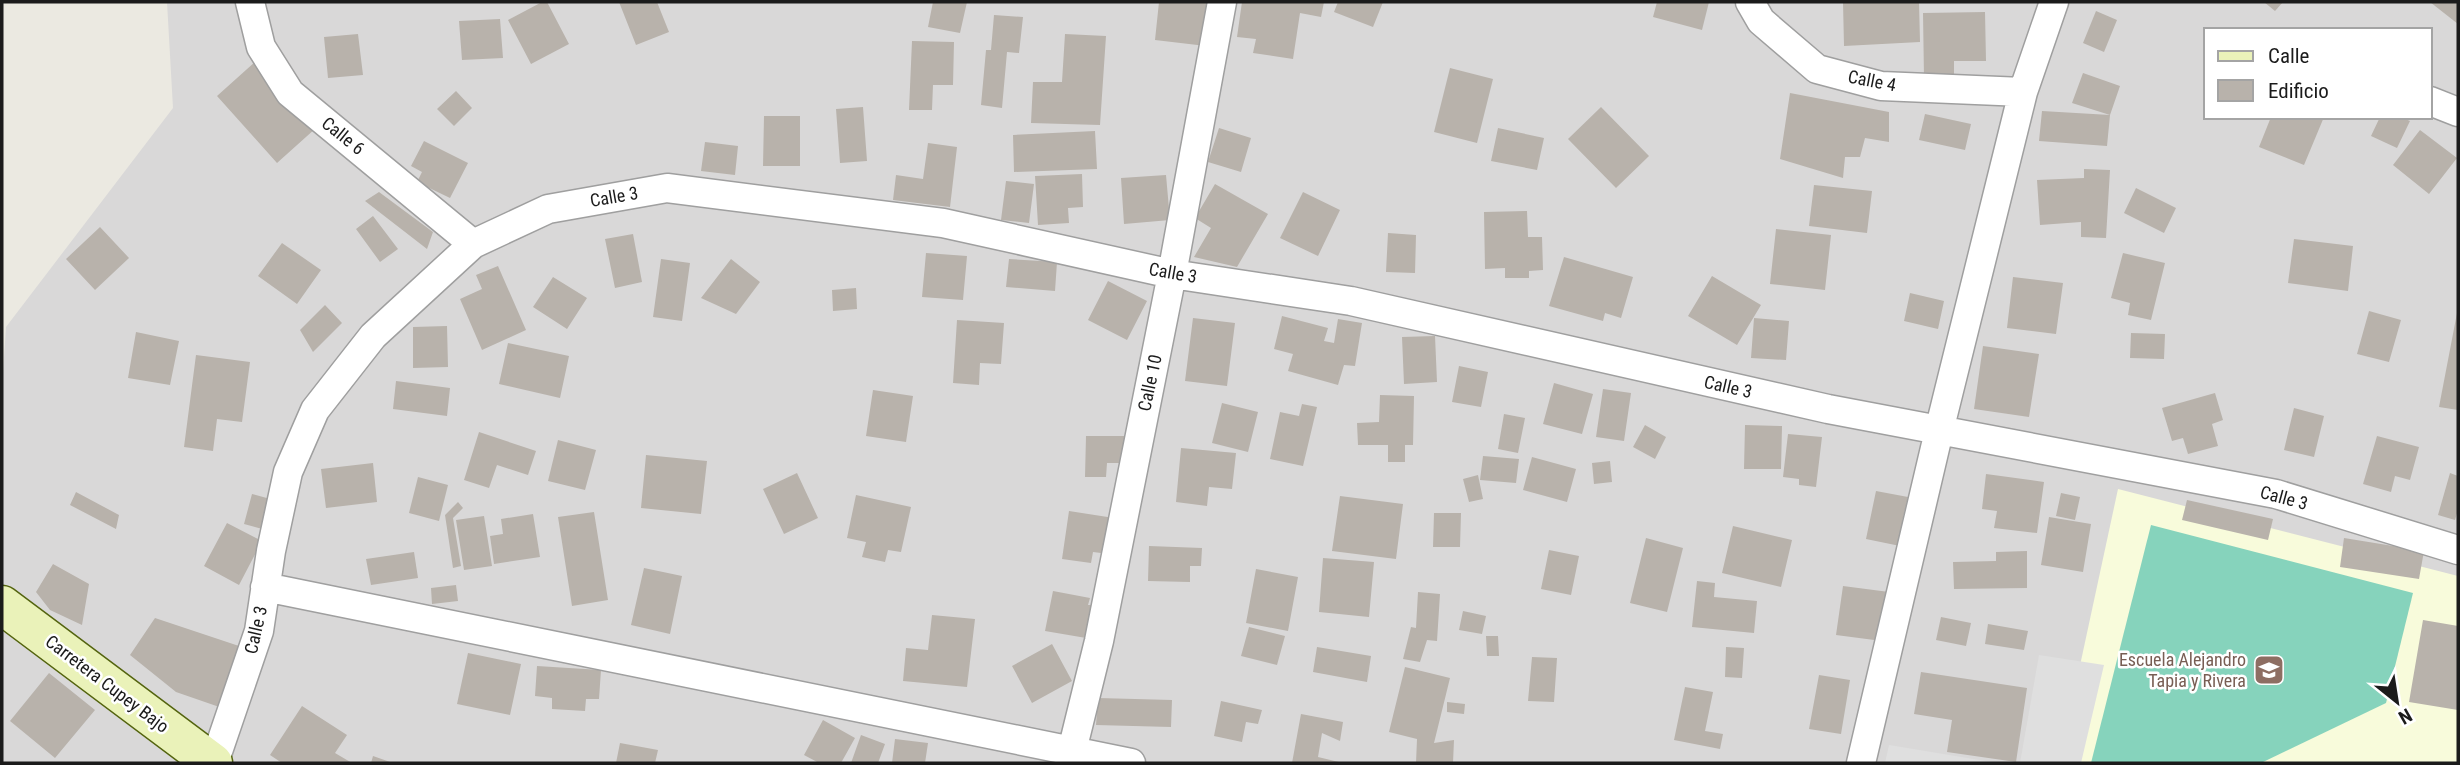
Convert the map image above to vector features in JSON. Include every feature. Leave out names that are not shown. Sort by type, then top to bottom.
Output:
[{"type":"street","name":"Calle 6","points":[[250,2],[261,47],[290,93],[473,244]]},
{"type":"street","name":"Calle 10","points":[[1070,757],[1099,640],[1172,274],[1222,2]]},
{"type":"street","name":"Calle 4","points":[[1750,2],[1761,21],[1816,69],[1881,86],[2023,92]]},
{"type":"street","points":[[1861,763],[2023,92],[2054,2]]},
{"type":"street","points":[[2432,102],[2458,112]]},
{"type":"street","name":"Calle 3","points":[[214,763],[259,631],[288,472],[315,410],[373,335],[473,244],[548,209],[667,188],[943,223],[1172,274],[1351,301],[1814,406],[2276,494],[2458,550]]},
{"type":"street","points":[[265,587],[1070,757],[1131,763]]},
{"type":"street","name":"Carretera Cupey Bajo","points":[[2,605],[214,763]]},
{"type":"shaded area","points":[[167,2],[2458,2],[2458,763],[2,763],[2,388],[6,327],[173,108]]},
{"type":"shaded area","name":"Escuela Alejandro Tapia y Rivera","points":[[2118,489],[2458,576],[2458,763],[2059,763]]},
{"type":"shaded area","points":[[2039,655],[2104,665],[2081,763],[2020,763]]},
{"type":"shaded area","points":[[1889,745],[1997,763],[1885,763]]},
{"type":"green space","name":"Escuela Alejandro Tapia y Rivera","points":[[2151,525],[2413,593],[2386,703],[2261,763],[2091,763]]},
{"type":"building","points":[[547,2],[569,44],[531,64],[508,20]]},
{"type":"building","points":[[619,2],[657,2],[669,32],[636,45]]},
{"type":"building","points":[[933,2],[967,2],[960,33],[928,27]]},
{"type":"building","points":[[1159,2],[1211,2],[1206,46],[1155,40]]},
{"type":"building","points":[[1242,2],[1324,2],[1321,17],[1300,13],[1293,59],[1253,53],[1256,39],[1237,37]]},
{"type":"building","points":[[1338,2],[1383,2],[1373,27],[1334,12]]},
{"type":"building","points":[[1657,2],[1709,2],[1702,30],[1653,17]]},
{"type":"building","points":[[1843,2],[1919,2],[1920,42],[1844,46]]},
{"type":"building","points":[[2264,2],[2283,2],[2275,11]]},
{"type":"building","points":[[2430,2],[2458,2],[2458,24]]},
{"type":"building","points":[[2096,11],[2117,20],[2104,52],[2083,43]]},
{"type":"building","points":[[1985,12],[1986,61],[1954,61],[1954,78],[1924,78],[1923,13]]},
{"type":"building","points":[[994,15],[1023,17],[1019,53],[1007,52],[1002,108],[981,105],[986,50],[991,50]]},
{"type":"building","points":[[500,19],[503,58],[462,60],[459,21]]},
{"type":"building","points":[[358,34],[363,75],[328,78],[324,37]]},
{"type":"building","points":[[1065,34],[1106,36],[1100,125],[1031,123],[1033,82],[1062,82]]},
{"type":"building","points":[[912,41],[954,42],[953,85],[933,85],[932,110],[909,110]]},
{"type":"building","points":[[256,61],[316,128],[277,163],[217,96]]},
{"type":"building","points":[[1450,68],[1493,79],[1477,143],[1434,132]]},
{"type":"building","points":[[2083,73],[2120,86],[2110,115],[2072,103]]},
{"type":"building","points":[[456,91],[472,108],[454,126],[437,109]]},
{"type":"building","points":[[1790,93],[1889,112],[1889,142],[1865,138],[1860,157],[1845,157],[1843,178],[1780,159]]},
{"type":"building","points":[[863,107],[867,161],[840,163],[836,109]]},
{"type":"building","points":[[1601,107],[1649,156],[1616,188],[1568,139]]},
{"type":"building","points":[[2042,111],[2110,115],[2107,146],[2039,141]]},
{"type":"building","points":[[1925,114],[1971,124],[1965,150],[1919,140]]},
{"type":"building","points":[[764,116],[800,116],[800,166],[763,166]]},
{"type":"building","points":[[2270,119],[2323,119],[2304,165],[2259,147]]},
{"type":"building","points":[[2379,119],[2410,121],[2397,148],[2371,136]]},
{"type":"building","points":[[1219,128],[1251,138],[1241,172],[1208,162]]},
{"type":"building","points":[[1498,128],[1544,138],[1537,170],[1491,161]]},
{"type":"building","points":[[2420,130],[2457,158],[2429,194],[2393,165]]},
{"type":"building","points":[[1095,131],[1097,169],[1014,172],[1013,135]]},
{"type":"building","points":[[424,141],[468,163],[450,198],[417,182],[422,172],[411,166]]},
{"type":"building","points":[[705,142],[738,146],[735,175],[701,171]]},
{"type":"building","points":[[928,143],[957,147],[950,207],[893,200],[896,175],[923,179]]},
{"type":"building","points":[[2084,169],[2110,170],[2106,238],[2081,237],[2081,222],[2040,225],[2037,180],[2084,178]]},
{"type":"building","points":[[1082,174],[1083,207],[1068,208],[1069,223],[1038,225],[1035,176]]},
{"type":"building","points":[[1166,175],[1170,220],[1124,224],[1121,178]]},
{"type":"building","points":[[1006,181],[1034,184],[1029,223],[1001,220]]},
{"type":"building","points":[[1215,184],[1268,214],[1237,267],[1194,257],[1211,228],[1195,218]]},
{"type":"building","points":[[1814,185],[1872,191],[1867,233],[1809,226]]},
{"type":"building","points":[[2136,188],[2176,208],[2164,233],[2124,213]]},
{"type":"building","points":[[379,192],[433,232],[427,249],[365,201]]},
{"type":"building","points":[[1303,192],[1340,210],[1318,256],[1280,238]]},
{"type":"building","points":[[1527,211],[1528,237],[1542,237],[1543,270],[1529,271],[1529,278],[1505,278],[1505,268],[1485,269],[1484,212]]},
{"type":"building","points":[[373,216],[398,249],[380,262],[356,229]]},
{"type":"building","points":[[100,227],[129,258],[95,290],[66,259]]},
{"type":"building","points":[[1776,229],[1831,235],[1825,290],[1770,284]]},
{"type":"building","points":[[1388,233],[1416,235],[1415,273],[1386,272]]},
{"type":"building","points":[[633,234],[642,282],[615,288],[605,239]]},
{"type":"building","points":[[2294,239],[2353,246],[2348,291],[2288,283]]},
{"type":"building","points":[[282,243],[321,270],[297,304],[258,276]]},
{"type":"building","points":[[926,253],[967,256],[963,300],[922,297]]},
{"type":"building","points":[[2123,253],[2165,263],[2151,320],[2128,315],[2130,303],[2111,298]]},
{"type":"building","points":[[1564,257],[1633,277],[1621,318],[1605,313],[1603,321],[1549,306]]},
{"type":"building","points":[[661,259],[690,263],[682,321],[653,317]]},
{"type":"building","points":[[731,259],[760,282],[736,314],[701,298]]},
{"type":"building","points":[[1009,259],[1057,262],[1055,291],[1006,287]]},
{"type":"building","points":[[498,266],[526,330],[482,350],[460,299],[482,289],[476,275]]},
{"type":"building","points":[[1712,276],[1761,305],[1737,345],[1688,316]]},
{"type":"building","points":[[553,277],[587,298],[567,329],[533,307]]},
{"type":"building","points":[[2013,277],[2063,283],[2056,334],[2007,328]]},
{"type":"building","points":[[1108,281],[1147,301],[1127,340],[1088,320]]},
{"type":"building","points":[[856,288],[857,309],[833,311],[832,290]]},
{"type":"building","points":[[1910,293],[1944,301],[1938,329],[1904,321]]},
{"type":"building","points":[[325,305],[342,323],[313,352],[300,330]]},
{"type":"building","points":[[2369,311],[2401,320],[2389,362],[2357,354]]},
{"type":"building","points":[[2458,313],[2458,410],[2439,407]]},
{"type":"building","points":[[1282,316],[1328,328],[1324,341],[1334,343],[1338,319],[1362,323],[1355,366],[1344,365],[1338,385],[1288,371],[1293,354],[1274,349]]},
{"type":"building","points":[[1193,318],[1235,323],[1227,386],[1185,381]]},
{"type":"building","points":[[1754,318],[1789,321],[1786,360],[1751,358]]},
{"type":"building","points":[[957,320],[1004,323],[1001,364],[980,363],[979,385],[953,383]]},
{"type":"building","points":[[447,326],[448,367],[413,368],[413,327]]},
{"type":"building","points":[[136,332],[179,341],[170,385],[128,378]]},
{"type":"building","points":[[2131,333],[2165,334],[2164,359],[2130,358]]},
{"type":"building","points":[[1435,336],[1437,382],[1404,384],[1402,337]]},
{"type":"building","points":[[508,343],[569,356],[560,398],[499,384]]},
{"type":"building","points":[[1983,346],[2039,354],[2029,417],[1974,409]]},
{"type":"building","points":[[196,355],[250,362],[242,422],[217,419],[213,451],[184,447]]},
{"type":"building","points":[[1459,366],[1488,372],[1481,407],[1452,402]]},
{"type":"building","points":[[396,381],[450,388],[447,416],[393,409]]},
{"type":"building","points":[[1554,383],[1593,394],[1582,434],[1543,424]]},
{"type":"building","points":[[1603,389],[1631,393],[1624,441],[1596,437]]},
{"type":"building","points":[[873,390],[913,396],[906,442],[866,436]]},
{"type":"building","points":[[2215,393],[2223,420],[2212,424],[2218,446],[2188,454],[2183,438],[2172,441],[2162,408]]},
{"type":"building","points":[[1380,395],[1414,396],[1413,445],[1405,445],[1405,462],[1388,462],[1388,445],[1358,445],[1357,423],[1379,422]]},
{"type":"building","points":[[1222,403],[1258,412],[1248,452],[1212,443]]},
{"type":"building","points":[[1302,404],[1317,407],[1303,466],[1270,459],[1280,412],[1299,416]]},
{"type":"building","points":[[2294,408],[2324,416],[2314,457],[2284,450]]},
{"type":"building","points":[[1504,414],[1525,418],[1518,453],[1498,449]]},
{"type":"building","points":[[1645,425],[1666,437],[1655,459],[1633,447]]},
{"type":"building","points":[[1745,425],[1782,426],[1781,469],[1744,469]]},
{"type":"building","points":[[479,432],[536,451],[528,475],[497,465],[489,488],[464,480]]},
{"type":"building","points":[[1788,434],[1822,437],[1816,487],[1799,485],[1799,479],[1783,477]]},
{"type":"building","points":[[1086,436],[1126,436],[1125,463],[1107,463],[1106,477],[1085,477]]},
{"type":"building","points":[[2377,436],[2419,447],[2410,480],[2395,476],[2391,492],[2363,484]]},
{"type":"building","points":[[558,440],[596,450],[585,490],[548,481]]},
{"type":"building","points":[[1181,448],[1236,453],[1232,489],[1209,487],[1207,506],[1176,502]]},
{"type":"building","points":[[646,455],[707,461],[701,514],[641,508]]},
{"type":"building","points":[[1483,456],[1519,459],[1516,483],[1480,480]]},
{"type":"building","points":[[1532,457],[1576,469],[1567,502],[1523,490]]},
{"type":"building","points":[[1610,461],[1612,482],[1594,484],[1592,463]]},
{"type":"building","points":[[373,463],[377,502],[326,508],[321,469]]},
{"type":"building","points":[[797,473],[818,518],[784,534],[763,489]]},
{"type":"building","points":[[2450,473],[2458,476],[2458,510],[2455,520],[2438,515]]},
{"type":"building","points":[[1986,474],[2044,482],[2037,533],[1994,528],[1997,511],[1982,509]]},
{"type":"building","points":[[1478,475],[1483,499],[1469,502],[1463,479]]},
{"type":"building","points":[[418,477],[448,485],[439,521],[409,513]]},
{"type":"building","points":[[1876,491],[1908,497],[1902,522],[1910,524],[1905,547],[1866,539]]},
{"type":"building","points":[[76,492],[119,515],[116,529],[70,505]]},
{"type":"building","points":[[2061,493],[2080,497],[2075,520],[2056,516]]},
{"type":"building","points":[[252,494],[274,500],[266,530],[244,524]]},
{"type":"building","points":[[856,495],[911,507],[901,552],[888,550],[885,562],[862,557],[866,542],[847,538]]},
{"type":"building","points":[[1340,496],[1403,504],[1396,559],[1332,551]]},
{"type":"building","points":[[2187,500],[2273,519],[2268,540],[2182,520]]},
{"type":"building","points":[[458,502],[463,508],[453,518],[461,566],[453,568],[445,515]]},
{"type":"building","points":[[1069,511],[1114,518],[1109,554],[1093,552],[1091,563],[1062,559]]},
{"type":"building","points":[[594,512],[608,600],[572,606],[558,517]]},
{"type":"building","points":[[1434,513],[1461,513],[1460,547],[1433,547]]},
{"type":"building","points":[[533,514],[540,557],[494,564],[490,536],[503,534],[501,519]]},
{"type":"building","points":[[484,516],[492,566],[464,570],[456,520]]},
{"type":"building","points":[[2049,517],[2091,524],[2083,572],[2041,565]]},
{"type":"building","points":[[227,523],[262,541],[239,585],[204,566]]},
{"type":"building","points":[[1733,526],[1792,540],[1781,587],[1722,573]]},
{"type":"building","points":[[1646,538],[1683,548],[1667,612],[1630,603]]},
{"type":"building","points":[[2344,538],[2424,551],[2419,579],[2340,567]]},
{"type":"building","points":[[1149,546],[1202,548],[1201,566],[1190,566],[1190,582],[1148,581]]},
{"type":"building","points":[[1549,550],[1579,556],[1571,595],[1541,589]]},
{"type":"building","points":[[2027,551],[2027,588],[1954,589],[1953,562],[1996,561],[1996,552]]},
{"type":"building","points":[[414,552],[418,578],[371,585],[366,559]]},
{"type":"building","points":[[1323,558],[1374,562],[1369,617],[1319,612]]},
{"type":"building","points":[[53,564],[89,584],[82,625],[50,610],[36,592]]},
{"type":"building","points":[[644,568],[682,576],[670,634],[631,625]]},
{"type":"building","points":[[1256,569],[1298,577],[1288,631],[1246,623]]},
{"type":"building","points":[[1697,581],[1715,583],[1714,597],[1757,601],[1754,633],[1692,627]]},
{"type":"building","points":[[456,585],[458,601],[432,604],[431,588]]},
{"type":"building","points":[[1843,586],[1889,592],[1882,641],[1836,635]]},
{"type":"building","points":[[1053,591],[1090,598],[1088,605],[1098,605],[1092,639],[1045,631]]},
{"type":"building","points":[[1418,592],[1440,594],[1437,641],[1427,640],[1420,662],[1403,659],[1411,627],[1416,628]]},
{"type":"building","points":[[1463,611],[1486,616],[1482,634],[1459,630]]},
{"type":"building","points":[[932,615],[975,619],[967,687],[903,681],[906,648],[928,650]]},
{"type":"building","points":[[1941,617],[1971,623],[1966,646],[1936,640]]},
{"type":"building","points":[[155,618],[245,648],[228,710],[176,692],[130,655]]},
{"type":"building","points":[[2423,620],[2458,626],[2458,710],[2409,702]]},
{"type":"building","points":[[1988,624],[2028,631],[2024,650],[1985,644]]},
{"type":"building","points":[[1249,627],[1285,636],[1277,665],[1241,656]]},
{"type":"building","points":[[1486,636],[1498,636],[1499,656],[1487,656]]},
{"type":"building","points":[[1052,644],[1072,681],[1032,703],[1012,666]]},
{"type":"building","points":[[1317,647],[1371,656],[1367,682],[1313,672]]},
{"type":"building","points":[[1726,647],[1744,648],[1742,678],[1725,677]]},
{"type":"building","points":[[468,653],[521,664],[510,715],[457,704]]},
{"type":"building","points":[[1532,657],[1557,658],[1554,702],[1528,701]]},
{"type":"building","points":[[537,666],[601,670],[599,699],[586,699],[585,711],[552,709],[552,698],[535,696]]},
{"type":"building","points":[[1405,667],[1450,678],[1434,743],[1454,740],[1453,763],[1416,763],[1417,739],[1389,732]]},
{"type":"building","points":[[1921,672],[2027,688],[2016,762],[1947,752],[1952,720],[1914,714]]},
{"type":"building","points":[[49,673],[95,710],[55,758],[10,721]]},
{"type":"building","points":[[1819,675],[1850,680],[1841,734],[1809,729]]},
{"type":"building","points":[[1685,687],[1713,692],[1705,731],[1723,734],[1720,749],[1674,740]]},
{"type":"building","points":[[1098,698],[1172,700],[1171,727],[1096,725]]},
{"type":"building","points":[[1221,701],[1262,710],[1258,724],[1246,722],[1242,742],[1214,736]]},
{"type":"building","points":[[1447,702],[1465,704],[1464,714],[1447,712]]},
{"type":"building","points":[[302,706],[347,735],[335,753],[352,763],[282,763],[270,755]]},
{"type":"building","points":[[1301,714],[1343,722],[1340,741],[1322,733],[1318,757],[1343,763],[1292,763]]},
{"type":"building","points":[[823,720],[855,738],[841,763],[819,763],[804,755]]},
{"type":"building","points":[[861,735],[885,744],[878,763],[851,763]]},
{"type":"building","points":[[895,739],[928,743],[925,763],[892,763]]},
{"type":"building","points":[[620,743],[658,750],[655,763],[616,763]]},
{"type":"building","points":[[373,756],[393,763],[371,763]]},
{"type":"place","name":"Escuela Alejandro Tapia y Rivera","points":[[2269,670]]}]
